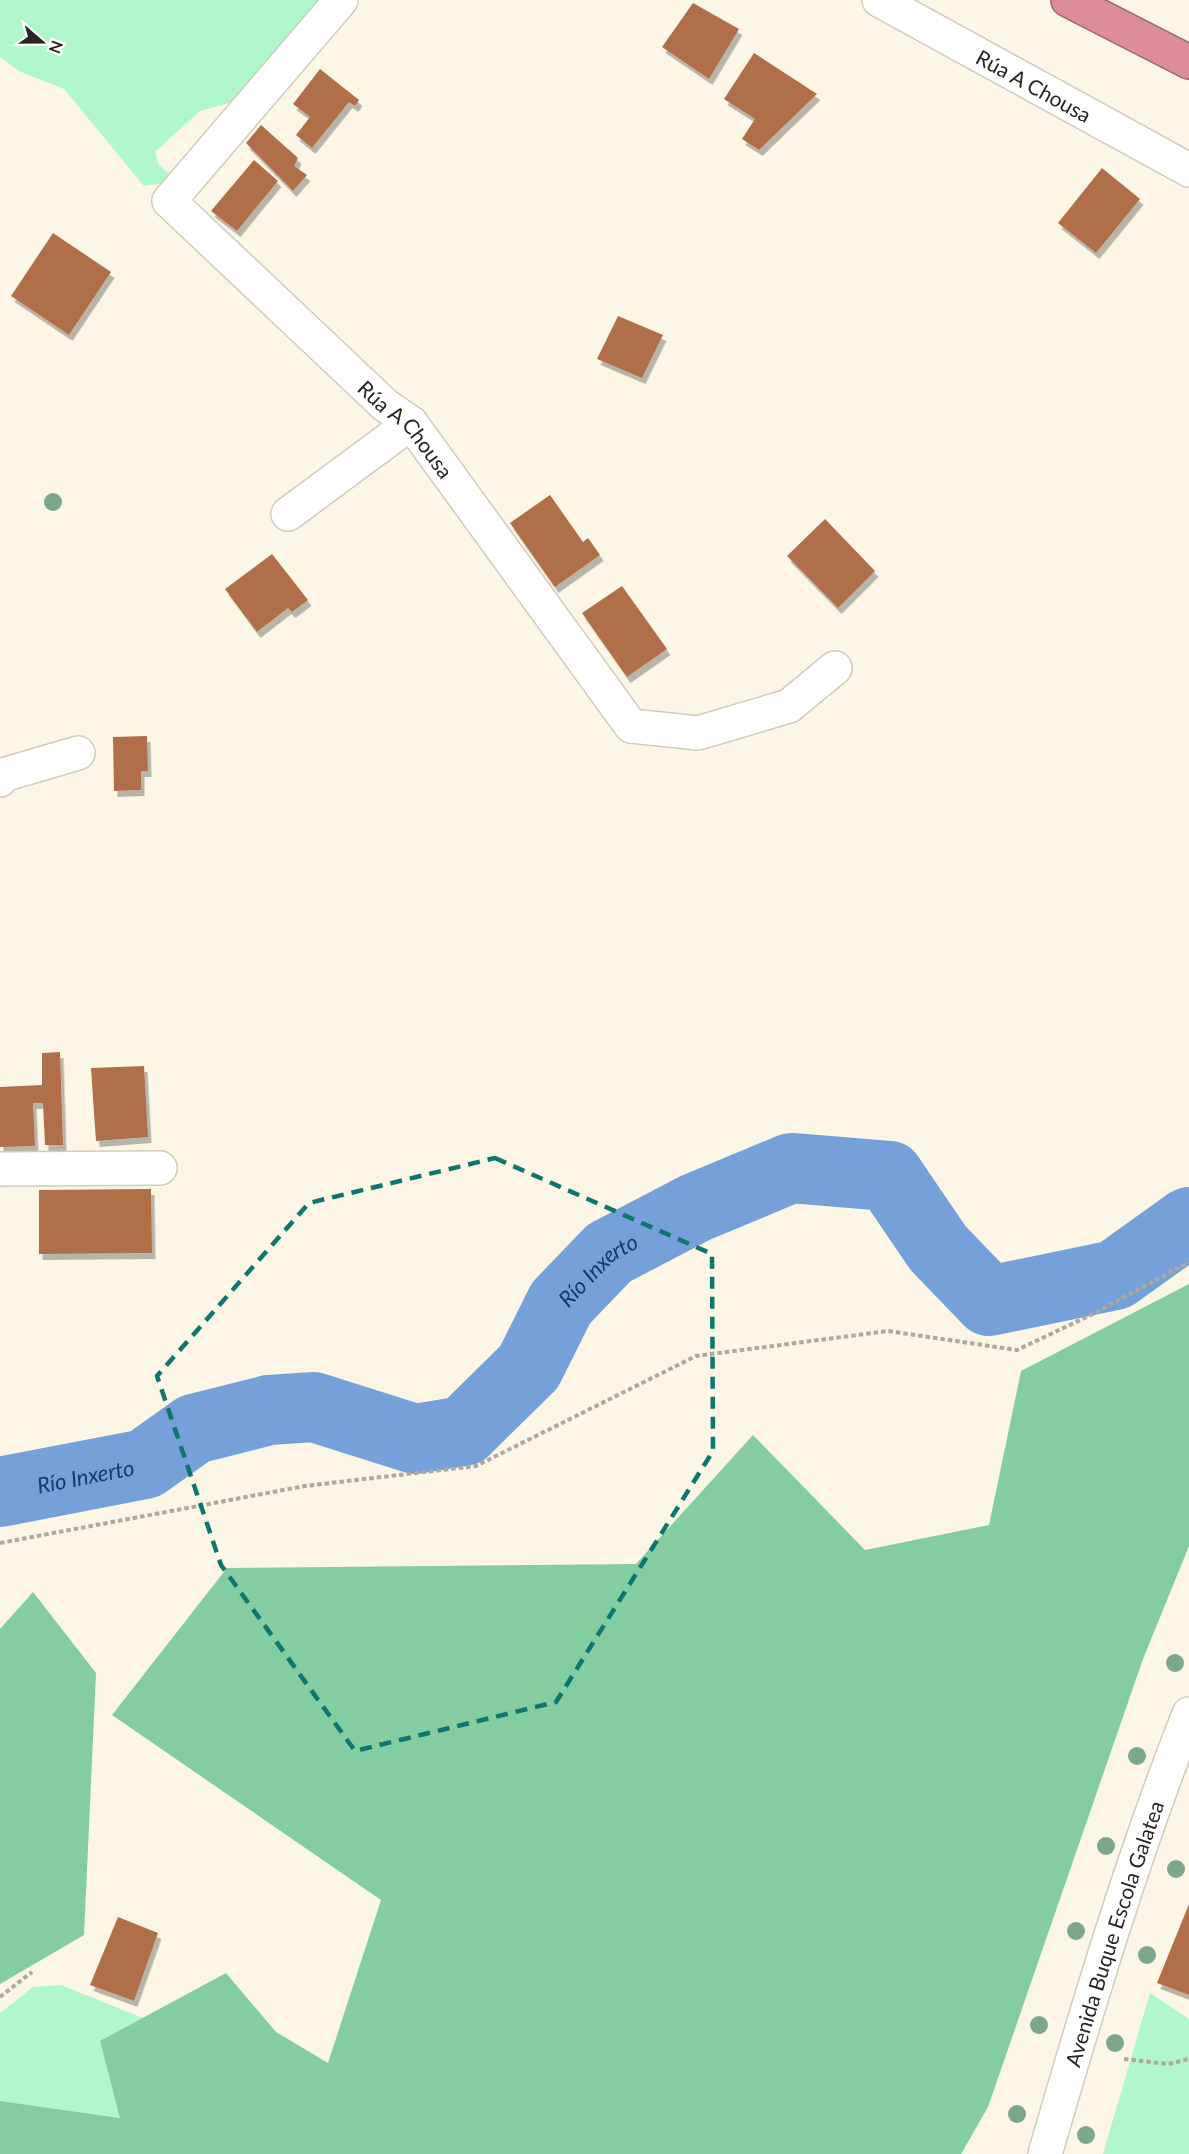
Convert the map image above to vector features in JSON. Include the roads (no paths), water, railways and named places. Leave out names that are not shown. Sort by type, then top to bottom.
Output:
[{"type":"highway","points":[[1068,0],[1189,62]]},
{"type":"street","name":"Rúa A Chousa","points":[[341,0],[169,201],[384,405],[411,423],[631,726],[698,733],[789,706],[835,668]]},
{"type":"street","name":"Rúa A Chousa","points":[[879,0],[1189,170]]},
{"type":"street","points":[[288,514],[411,423]]},
{"type":"street","points":[[0,780],[3,776],[78,753]]},
{"type":"street","points":[[0,1168],[160,1168]]},
{"type":"street","name":"Avenida Buque Escola Galatea","points":[[1045,2154],[1098,1972],[1168,1766],[1189,1714]]},
{"type":"waterway","name":"Río Inxerto","points":[[0,1492],[145,1464],[194,1429],[269,1410],[314,1407],[415,1439],[464,1431],[529,1367],[561,1303],[609,1253],[695,1208],[791,1168],[889,1176],[938,1248],[989,1301],[1115,1275],[1189,1222]]}]
